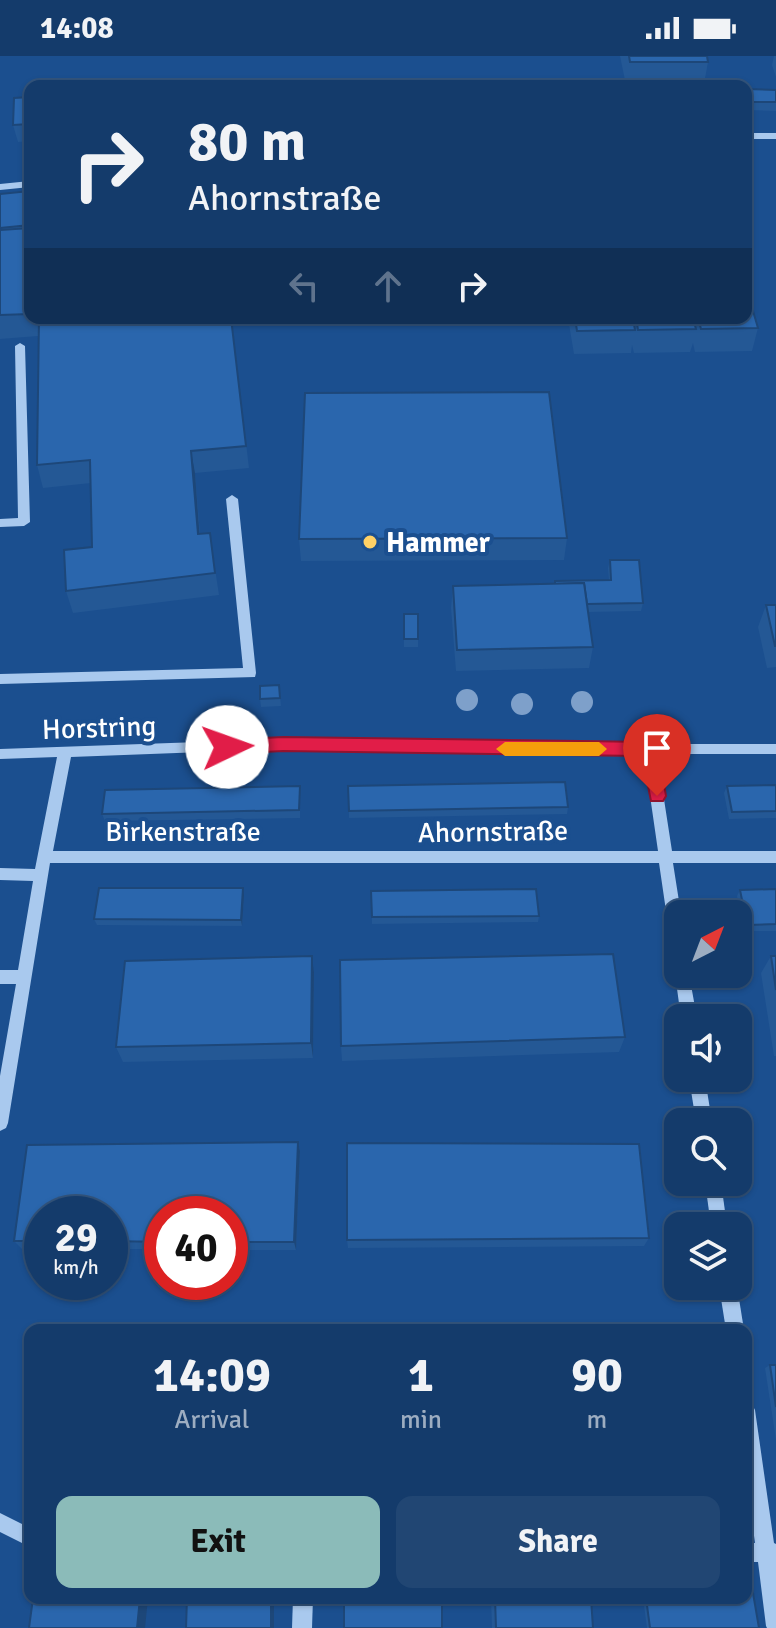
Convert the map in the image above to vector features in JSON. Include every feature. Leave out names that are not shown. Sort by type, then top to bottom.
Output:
[{"type":"street","points":[[752,136],[776,136]]},
{"type":"street","points":[[0,187],[24,185]]},
{"type":"street","points":[[0,523],[24,522],[20,346]]},
{"type":"street","points":[[0,679],[250,673],[232,499]]},
{"type":"street","name":"Horstring","points":[[0,754],[283,744],[776,749]]},
{"type":"street","points":[[650,749],[672,900]]},
{"type":"street","points":[[0,1123],[44,857],[65,753]]},
{"type":"street","name":"Birkenstraße","points":[[44,857],[321,860]]},
{"type":"street","name":"Ahornstraße","points":[[321,860],[776,857]]},
{"type":"street","points":[[0,874],[41,875]]},
{"type":"street","points":[[0,977],[25,977]]},
{"type":"street","points":[[730,1300],[734,1324]]},
{"type":"street","points":[[752,1444],[771,1552],[776,1626]]},
{"type":"street","points":[[0,1522],[24,1535]]},
{"type":"street","points":[[302,1628],[303,1604]]},
{"type":"building","points":[[629,56],[707,56],[708,62],[630,62]]},
{"type":"building","points":[[752,89],[776,90],[776,102],[752,102]]},
{"type":"building","points":[[24,97],[24,124],[13,125],[14,98]]},
{"type":"building","points":[[24,192],[24,226],[0,228],[0,194]]},
{"type":"building","points":[[24,228],[24,314],[0,315],[0,230]]},
{"type":"building","points":[[752,308],[758,328],[701,329],[700,324],[752,324]]},
{"type":"building","points":[[39,324],[232,324],[246,446],[191,451],[198,534],[210,533],[215,573],[66,591],[64,550],[92,547],[90,460],[37,465]]},
{"type":"building","points":[[576,324],[634,324],[635,330],[577,331]]},
{"type":"building","points":[[637,324],[695,324],[696,329],[638,330]]},
{"type":"building","points":[[549,392],[567,538],[299,539],[305,393]]},
{"type":"building","points":[[610,560],[639,560],[643,603],[587,604],[584,583],[555,584],[555,581],[611,580]]},
{"type":"building","points":[[584,583],[593,647],[457,650],[453,586]]},
{"type":"building","points":[[766,605],[776,605],[776,646],[775,646]]},
{"type":"building","points":[[404,614],[418,614],[418,639],[404,639]]},
{"type":"building","points":[[279,685],[280,698],[260,699],[260,686]]},
{"type":"building","points":[[565,782],[568,807],[349,811],[348,786]]},
{"type":"building","points":[[776,785],[776,811],[732,812],[727,786]]},
{"type":"building","points":[[300,786],[299,810],[102,814],[105,790]]},
{"type":"building","points":[[99,888],[243,888],[241,920],[94,919]]},
{"type":"building","points":[[536,889],[539,916],[372,917],[371,891]]},
{"type":"building","points":[[776,889],[776,924],[752,925],[752,900],[742,900],[740,890]]},
{"type":"building","points":[[613,954],[625,1037],[341,1046],[340,960]]},
{"type":"building","points":[[312,956],[311,1043],[116,1047],[125,961]]},
{"type":"building","points":[[771,956],[776,956],[776,990]]},
{"type":"building","points":[[298,1142],[294,1242],[248,1242],[248,1196],[144,1196],[144,1242],[128,1241],[128,1196],[24,1196],[24,1241],[14,1241],[27,1145]]},
{"type":"building","points":[[347,1143],[639,1144],[649,1238],[347,1240]]},
{"type":"building","points":[[770,1365],[776,1365],[776,1407]]},
{"type":"building","points":[[752,1587],[759,1628],[650,1628],[647,1604],[752,1604]]},
{"type":"building","points":[[32,1604],[139,1604],[137,1628],[29,1628]]},
{"type":"building","points":[[187,1604],[271,1604],[271,1628],[186,1628]]},
{"type":"building","points":[[344,1604],[442,1604],[442,1628],[344,1628]]},
{"type":"building","points":[[495,1604],[591,1604],[593,1628],[496,1628]]},
{"type":"slow traffic","points":[[505,749],[599,749]]},
{"type":"place","name":"Hammer","points":[[370,542]]},
{"type":"route","points":[[227,747],[283,744],[650,749],[657,796]]}]
